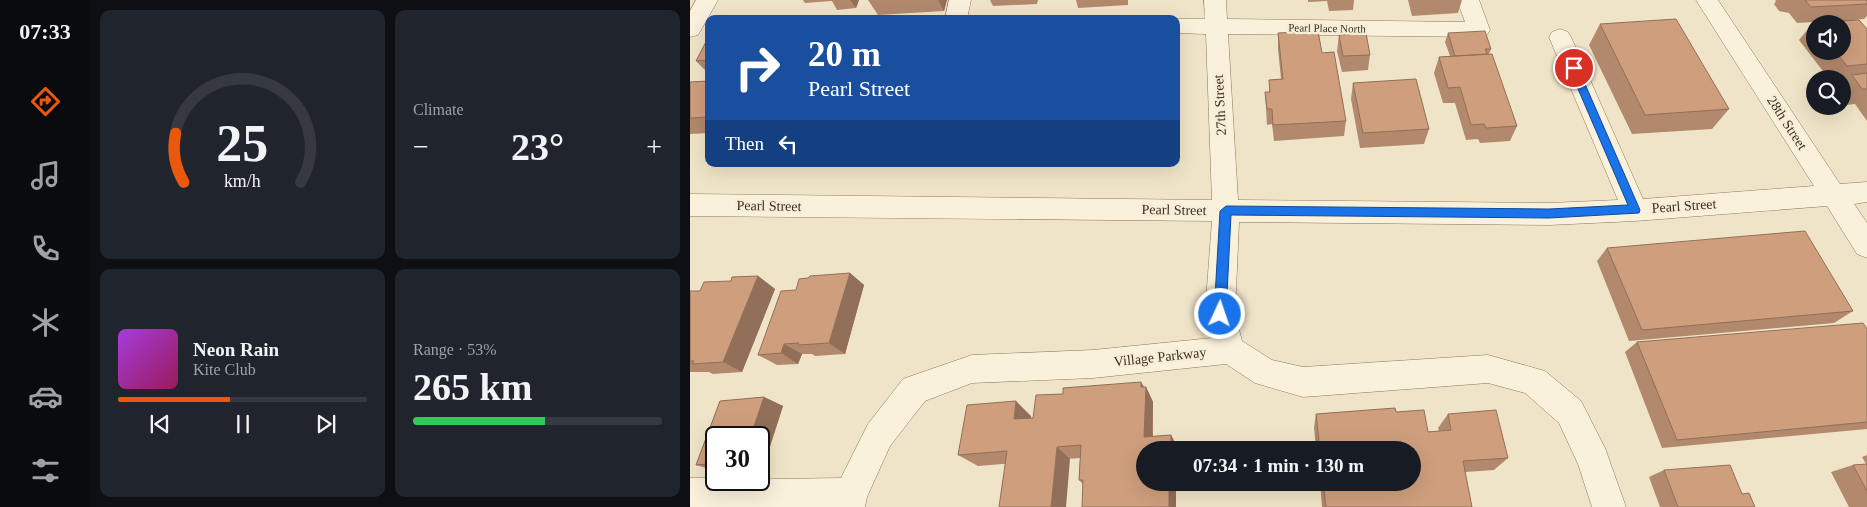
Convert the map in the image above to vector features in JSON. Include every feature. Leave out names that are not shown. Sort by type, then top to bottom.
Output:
[{"type":"street","points":[[696,25],[707,0]]},
{"type":"street","points":[[957,15],[960,0]]},
{"type":"street","name":"27th Street","points":[[1215,0],[1226,211],[1220,314],[1230,350]]},
{"type":"street","name":"Pearl Place North","points":[[1180,26],[1479,30],[1468,0]]},
{"type":"street","name":"28th Street","points":[[1707,0],[1867,246]]},
{"type":"street","points":[[1560,37],[1635,210]]},
{"type":"street","name":"Pearl Street","points":[[690,205],[1549,214],[1635,210],[1867,192]]},
{"type":"street","points":[[1230,350],[1266,372],[1303,382],[1488,369],[1534,381],[1570,412],[1593,460],[1609,507]]},
{"type":"street","name":"Village Parkway","points":[[850,501],[879,435],[914,390],[972,369],[1093,364],[1230,350]]},
{"type":"street","points":[[690,495],[850,501]]},
{"type":"building","points":[[1805,0],[1867,0],[1867,4],[1811,7]]},
{"type":"building","points":[[1676,19],[1729,109],[1645,115],[1600,24]]},
{"type":"building","points":[[1851,20],[1859,20],[1867,29],[1867,64],[1847,66],[1842,60],[1851,60]]},
{"type":"building","points":[[1318,31],[1322,53],[1334,52],[1346,121],[1273,125],[1272,109],[1267,109],[1265,92],[1270,92],[1269,80],[1283,79],[1278,33]]},
{"type":"building","points":[[1485,31],[1491,49],[1485,49],[1487,54],[1455,56],[1448,33]]},
{"type":"building","points":[[1366,33],[1370,55],[1343,56],[1339,35]]},
{"type":"building","points":[[705,44],[705,60],[696,61]]},
{"type":"building","points":[[1492,54],[1517,126],[1486,128],[1484,124],[1471,125],[1460,87],[1448,88],[1439,57]]},
{"type":"building","points":[[1867,73],[1867,89],[1862,89],[1852,75]]},
{"type":"building","points":[[1416,79],[1429,129],[1363,133],[1353,83]]},
{"type":"building","points":[[705,81],[705,117],[690,118],[690,82]]},
{"type":"building","points":[[1805,231],[1853,311],[1642,330],[1607,248]]},
{"type":"building","points":[[850,273],[829,343],[784,344],[781,353],[758,355],[781,291],[796,290],[799,279],[810,276]]},
{"type":"building","points":[[758,276],[723,362],[692,364],[694,361],[690,361],[690,291],[700,291],[704,282],[731,281],[732,277]]},
{"type":"building","points":[[1863,323],[1867,329],[1867,422],[1677,440],[1637,342]]},
{"type":"building","points":[[1141,382],[1141,387],[1146,387],[1144,437],[1171,435],[1171,441],[1136,441],[1136,491],[1169,491],[1169,507],[1082,507],[1083,480],[1079,480],[1081,445],[1057,447],[1051,507],[999,507],[1007,451],[958,455],[967,405],[1016,401],[1014,419],[1033,418],[1036,395],[1063,394],[1063,388]]},
{"type":"building","points":[[764,397],[754,426],[711,426],[720,401]]},
{"type":"building","points":[[1395,408],[1396,412],[1424,410],[1428,432],[1451,430],[1448,414],[1496,410],[1508,458],[1463,461],[1472,507],[1326,507],[1324,491],[1421,491],[1421,441],[1319,441],[1316,414]]},
{"type":"building","points":[[705,441],[705,464],[696,465]]},
{"type":"building","points":[[1867,464],[1867,491],[1853,465]]},
{"type":"building","points":[[1730,465],[1742,494],[1749,493],[1755,507],[1678,507],[1664,470]]},
{"type":"route","points":[[1220,314],[1226,211],[1549,214],[1635,210],[1574,68]]}]
